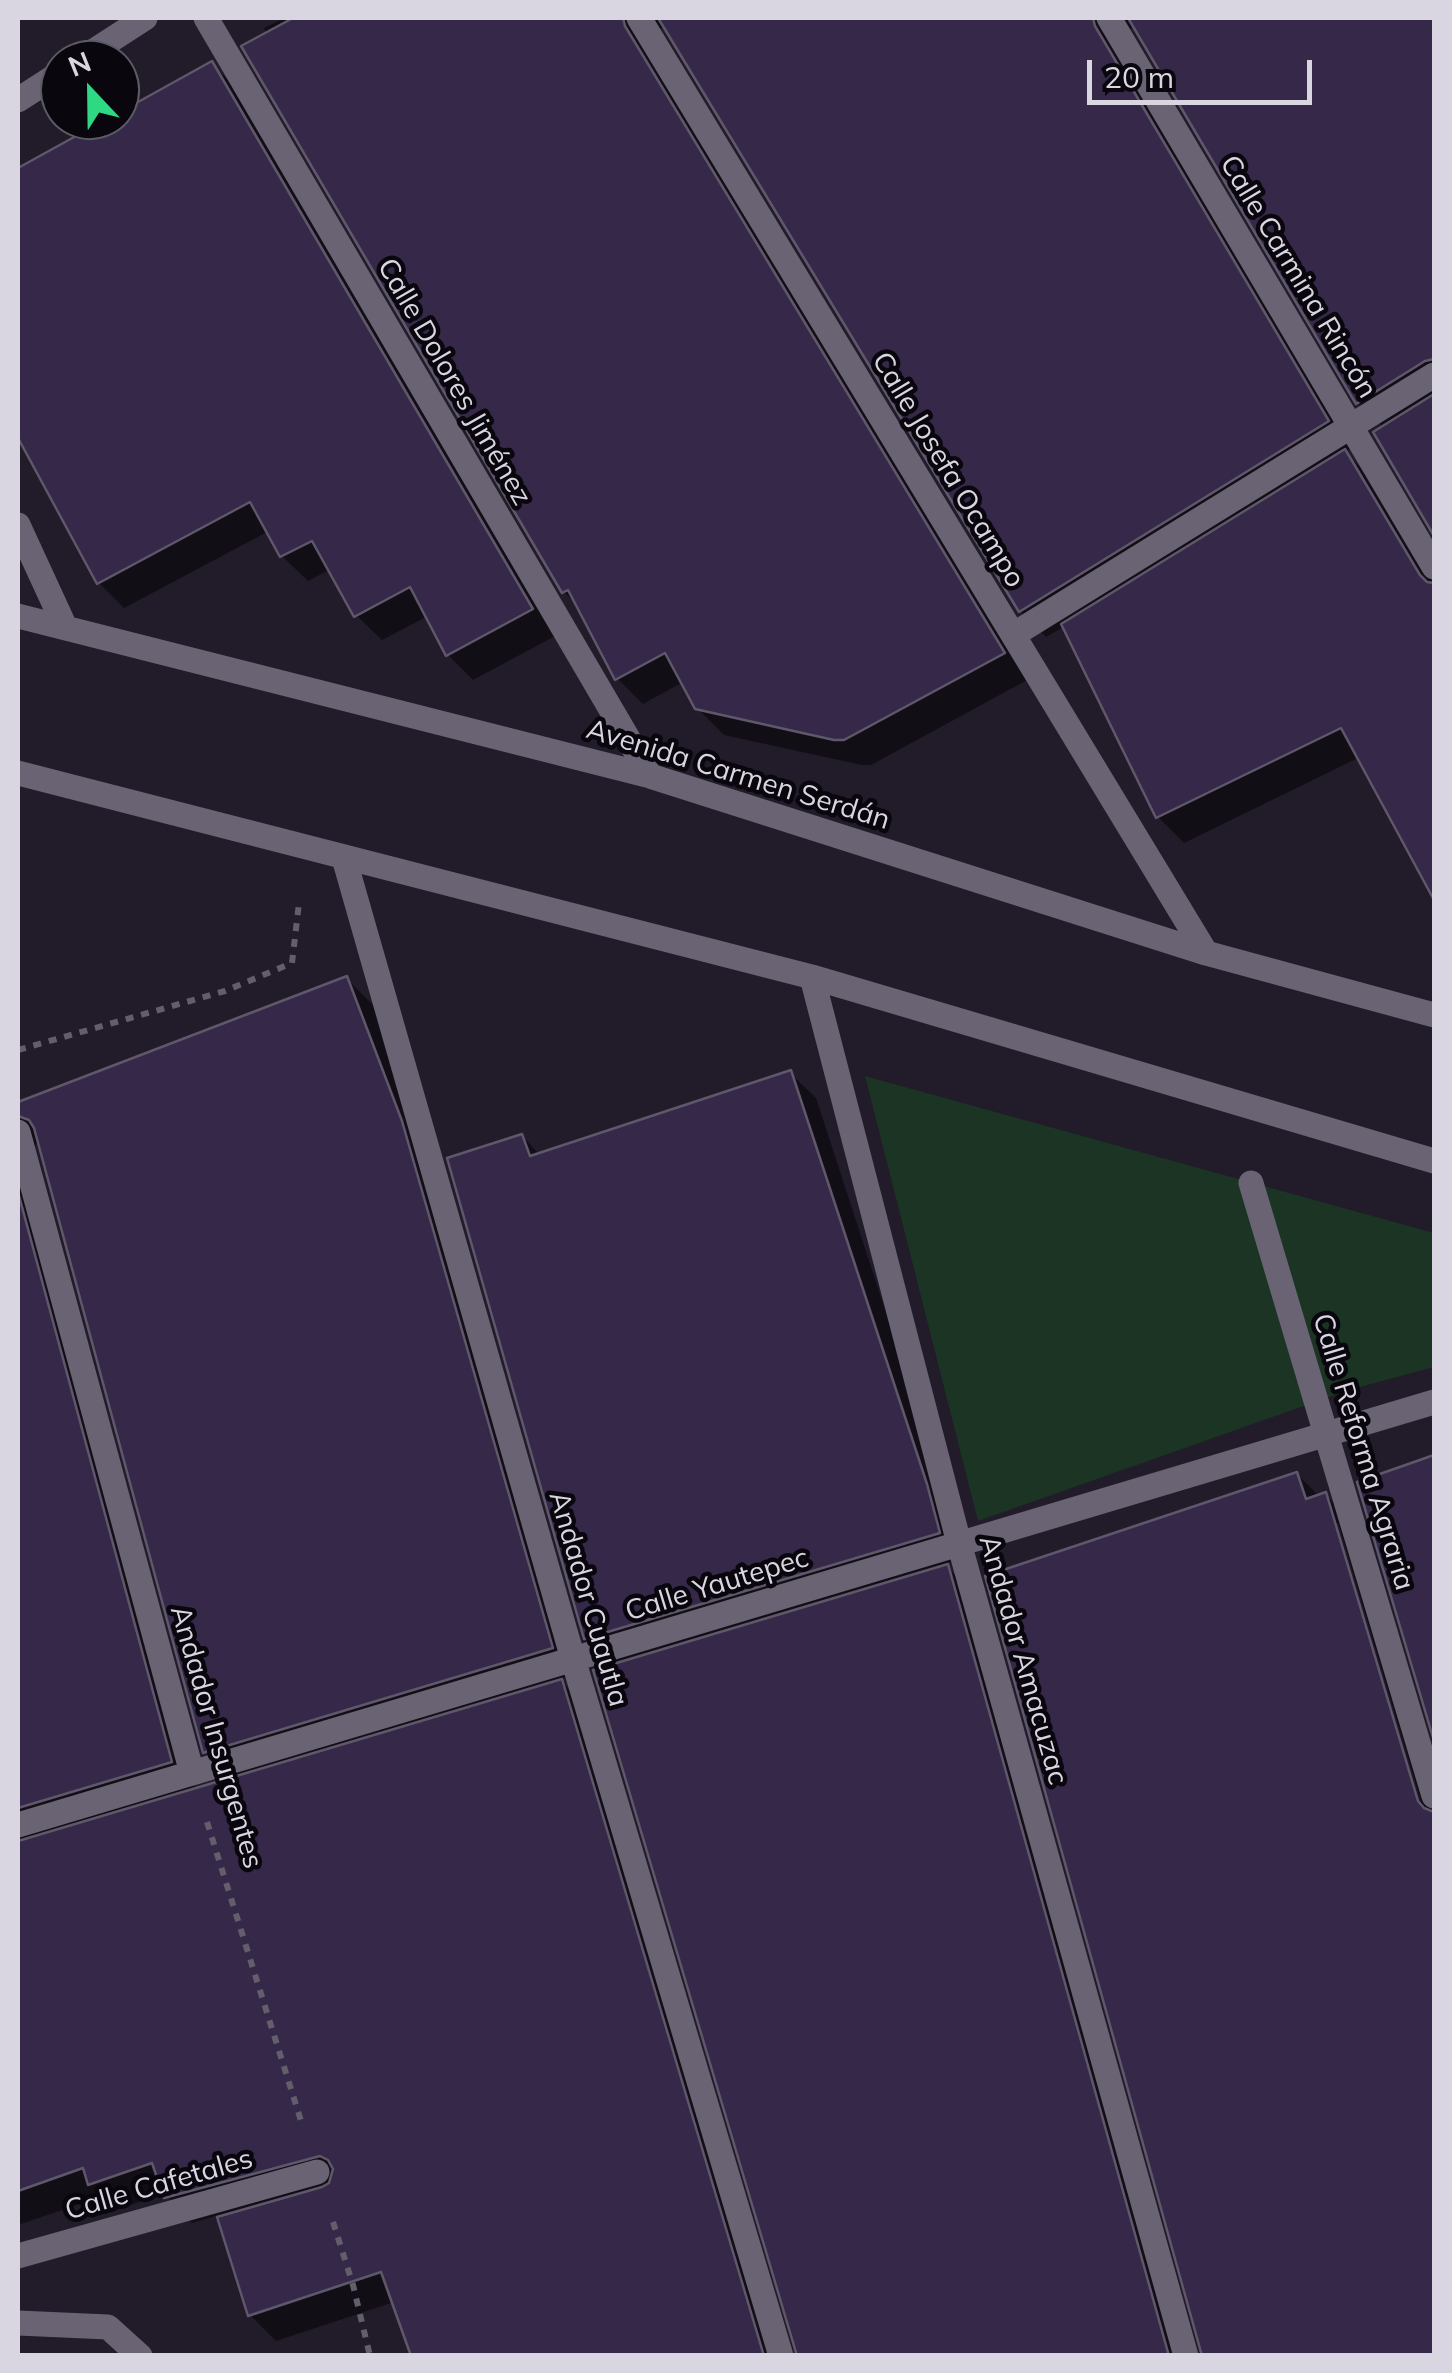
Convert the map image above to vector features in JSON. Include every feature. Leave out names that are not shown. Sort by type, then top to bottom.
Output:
[{"type":"street","points":[[111,40],[145,18]]},
{"type":"street","name":"Calle Dolores Jiménez","points":[[206,18],[650,776]]},
{"type":"street","name":"Calle Josefa Ocampo","points":[[638,18],[1206,953]]},
{"type":"street","name":"Calle Carmina Rincón","points":[[1109,18],[1434,568]]},
{"type":"street","points":[[18,100],[40,86]]},
{"type":"street","points":[[1013,635],[1434,376]]},
{"type":"street","points":[[18,525],[65,627]]},
{"type":"street","name":"Avenida Carmen Serdán","points":[[18,616],[650,776],[1206,953],[1434,1014]]},
{"type":"street","points":[[18,773],[812,978],[1434,1161]]},
{"type":"street","name":"Andador Cuautla","points":[[344,858],[573,1659],[781,2356]]},
{"type":"street","name":"Andador Amacuzac","points":[[812,978],[959,1544],[1186,2356]]},
{"type":"street","name":"Andador Insurgentes","points":[[18,1132],[192,1773]]},
{"type":"street","name":"Calle Reforma Agraria","points":[[1251,1183],[1434,1796]]},
{"type":"street","name":"Calle Yautepec","points":[[18,1825],[1434,1402]]},
{"type":"street","name":"Calle Cafetales","points":[[18,2256],[317,2172]]},
{"type":"street","points":[[18,2323],[108,2326],[140,2356]]},
{"type":"path","points":[[18,1050],[225,991],[292,962],[306,848]]},
{"type":"path","name":"Andador Insurgentes","points":[[192,1773],[352,2284],[370,2356]]},
{"type":"green space","points":[[865,1076],[1434,1233],[1434,1367],[1349,1390],[978,1521]]},
{"type":"building","points":[[293,18],[623,18],[1005,653],[844,740],[695,709],[665,653],[615,680],[568,590],[562,593],[241,46]]},
{"type":"building","points":[[658,18],[1093,18],[1329,421],[1019,612]]},
{"type":"building","points":[[1128,18],[1434,18],[1434,359],[1356,404]]},
{"type":"building","points":[[212,61],[533,609],[446,656],[410,587],[354,617],[312,541],[280,557],[250,502],[97,584],[18,438],[18,168],[69,140],[140,140],[140,101]]},
{"type":"building","points":[[1434,394],[1434,536],[1373,432]]},
{"type":"building","points":[[1345,449],[1420,575],[1434,583],[1434,900],[1341,728],[1156,818],[1061,624]]},
{"type":"building","points":[[347,976],[402,1121],[553,1648],[203,1753],[34,1128],[29,1120],[18,1116],[18,1102]]},
{"type":"building","points":[[791,1070],[940,1533],[584,1639],[447,1158],[522,1134],[530,1156]]},
{"type":"building","points":[[18,1192],[172,1762],[18,1808]]},
{"type":"building","points":[[1434,1455],[1434,1741],[1357,1482]]},
{"type":"building","points":[[1297,1472],[1306,1499],[1326,1492],[1418,1801],[1434,1812],[1434,2356],[1202,2356],[985,1576]]},
{"type":"building","points":[[948,1564],[1169,2356],[797,2356],[593,1670]]},
{"type":"building","points":[[562,1679],[764,2356],[411,2356],[381,2272],[248,2316],[217,2217],[329,2183],[333,2169],[320,2156],[164,2198],[152,2163],[88,2185],[83,2168],[18,2191],[18,1841]]}]
